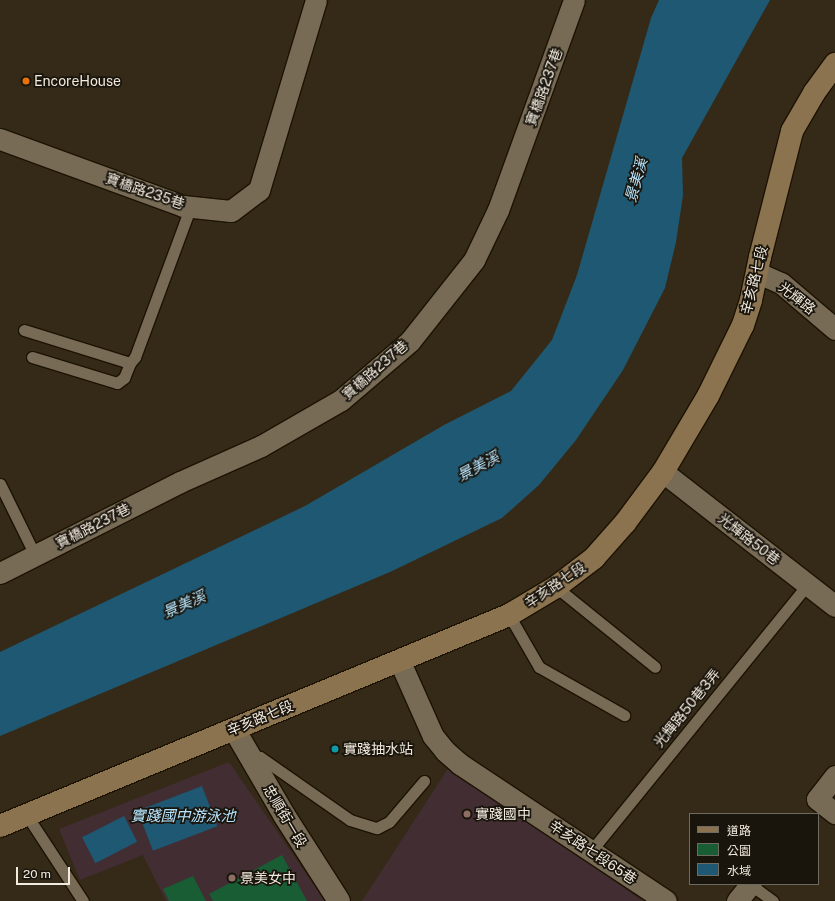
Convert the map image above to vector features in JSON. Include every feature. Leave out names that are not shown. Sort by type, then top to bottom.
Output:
[{"type":"main road","name":"辛亥路七段","points":[[0,826],[26,814],[400,662],[508,615],[556,587],[594,558],[625,523],[663,472],[708,396],[743,325],[751,300],[756,272],[792,131],[814,93],[835,64]]},
{"type":"street","name":"寶橋路235巷","points":[[0,140],[191,206],[231,211],[259,190],[316,0]]},
{"type":"street","name":"寶橋路237巷","points":[[0,573],[180,482],[261,446],[341,400],[410,341],[474,260],[498,210],[574,0]]},
{"type":"street","name":"光輝路","points":[[756,272],[781,283],[835,328]]},
{"type":"street","name":"光輝路50巷","points":[[663,472],[835,606]]},
{"type":"street","name":"辛亥路七段65巷","points":[[400,662],[433,736],[445,751],[460,764],[666,901]]},
{"type":"street","name":"忠順街一段","points":[[234,729],[339,901]]},
{"type":"street","points":[[835,776],[811,807],[835,813]]},
{"type":"street","points":[[737,901],[750,885]]},
{"type":"lane","points":[[32,357],[117,383],[124,378],[130,363],[135,357],[191,206]]},
{"type":"lane","points":[[24,330],[130,363]]},
{"type":"lane","points":[[0,484],[35,555]]},
{"type":"lane","name":"光輝路50巷3弄","points":[[591,851],[807,585]]},
{"type":"lane","points":[[556,587],[655,667]]},
{"type":"lane","points":[[508,615],[539,667],[624,715]]},
{"type":"lane","points":[[249,754],[260,758],[350,820],[377,828],[389,822],[424,781]]},
{"type":"lane","points":[[26,814],[83,901]]},
{"type":"lane","points":[[752,885],[773,901]]},
{"type":"shaded area","points":[[229,762],[325,901],[166,901],[143,855],[80,880],[59,829]]},
{"type":"shaded area","name":"實踐國中","points":[[449,767],[643,901],[362,901]]},
{"type":"green space","points":[[282,855],[307,901],[213,901],[209,894]]},
{"type":"green space","points":[[193,876],[206,901],[169,901],[163,889]]},
{"type":"water","name":"景美溪","points":[[659,0],[770,0],[682,158],[683,195],[676,242],[665,288],[623,370],[576,440],[539,485],[502,518],[390,572],[0,736],[0,652],[305,506],[444,425],[511,391],[552,340],[577,275],[651,18]]},
{"type":"water","name":"實踐國中游泳池","points":[[202,786],[217,826],[153,851],[138,811]]},
{"type":"water","points":[[124,816],[137,842],[95,863],[82,837]]},
{"type":"place","name":"EncoreHouse","points":[[26,81]]},
{"type":"place","name":"實踐抽水站","points":[[335,749]]},
{"type":"place","name":"實踐國中","points":[[467,814]]},
{"type":"place","name":"景美女中","points":[[232,878]]}]
